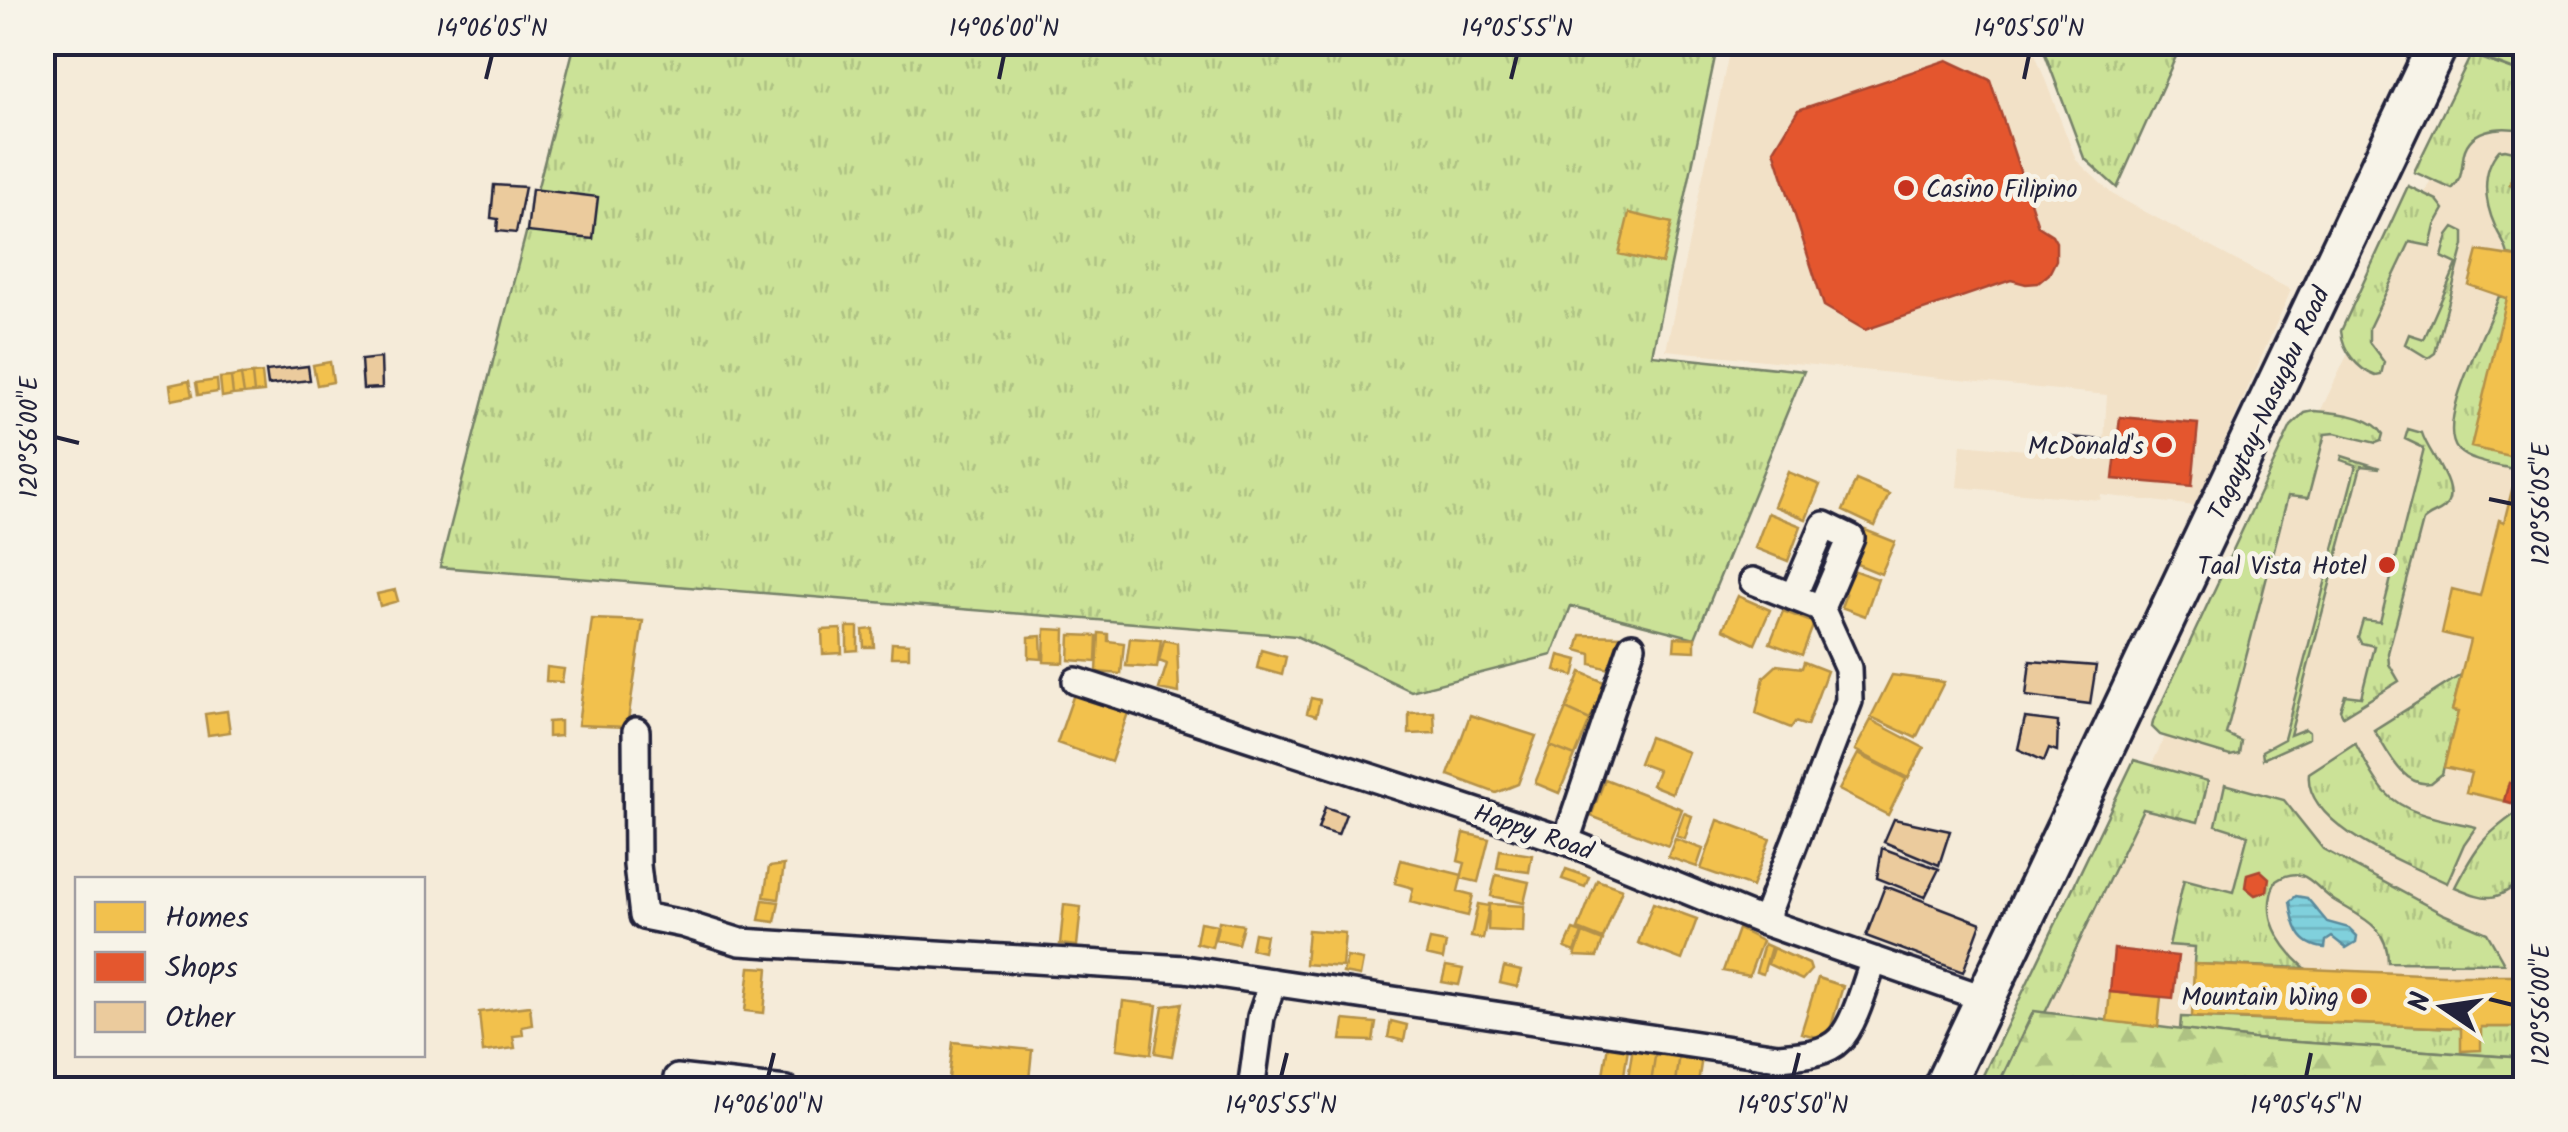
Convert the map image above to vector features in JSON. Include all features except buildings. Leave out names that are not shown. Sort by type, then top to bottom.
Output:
[{"type":"main road","name":"Tagaytay-Nasugbu Road","points":[[1942,1090],[2439,42]]},
{"type":"street","points":[[1793,597],[1824,525],[1852,538],[1821,608]]},
{"type":"street","points":[[1753,581],[1821,608],[1848,668],[1850,701],[1764,922]]},
{"type":"street","points":[[1566,840],[1632,646]]},
{"type":"street","name":"Happy Road","points":[[1076,682],[1566,840],[1764,922],[1986,999]]},
{"type":"street","points":[[636,731],[637,865],[642,916],[740,942],[1184,969],[1778,1057],[1814,1052],[1838,1041],[1874,960]]},
{"type":"street","points":[[1251,1090],[1261,1017],[1272,982]]},
{"type":"street","points":[[677,1078],[786,1090]]},
{"type":"shaded area","points":[[1731,43],[2031,43],[2076,160],[2112,194],[2291,290],[2196,506],[2101,495],[2100,500],[1957,487],[1961,444],[2103,457],[2107,395],[1666,350]]},
{"type":"shaded area","name":"Taal Vista Hotel","points":[[2488,60],[2525,74],[2525,1058],[2253,1039],[2034,1011]]},
{"type":"green space","points":[[575,43],[1718,43],[1652,355],[1804,371],[1695,638],[1571,606],[1552,655],[1411,691],[1296,636],[440,567]]},
{"type":"green space","points":[[2041,43],[2182,43],[2117,188],[2084,158]]},
{"type":"green space","points":[[2495,43],[2525,43],[2525,74],[2488,60]]},
{"type":"green space","points":[[2471,55],[2525,74],[2526,125],[2523,130],[2486,131],[2470,140],[2459,179],[2452,189],[2414,172]]},
{"type":"green space","points":[[2499,150],[2518,152],[2510,184],[2525,188],[2526,225],[2518,257],[2508,255],[2491,217],[2487,197],[2489,167]]},
{"type":"green space","points":[[2408,186],[2437,200],[2444,209],[2430,246],[2410,242],[2369,328],[2369,342],[2384,362],[2381,375],[2376,376],[2352,358],[2341,331]]},
{"type":"green space","points":[[2454,227],[2464,232],[2464,245],[2435,353],[2428,358],[2405,344],[2409,334],[2424,339],[2457,264],[2442,257]]},
{"type":"green space","points":[[2499,296],[2507,298],[2520,458],[2517,470],[2470,458],[2458,450],[2452,437],[2466,374]]},
{"type":"green space","points":[[2305,413],[2362,419],[2383,434],[2376,443],[2325,434],[2308,498],[2288,496],[2226,734],[2241,741],[2239,754],[2230,756],[2160,735],[2152,727],[2153,721],[2291,426]]},
{"type":"green space","points":[[2408,429],[2422,433],[2447,482],[2449,500],[2444,508],[2423,521],[2388,653],[2389,664],[2399,681],[2343,716],[2340,710],[2345,695],[2361,697],[2374,646],[2361,643],[2358,637],[2363,620],[2380,622],[2424,448],[2405,439]]},
{"type":"green space","points":[[2342,456],[2380,468],[2361,466],[2290,735],[2305,729],[2309,738],[2263,759],[2262,751],[2284,739],[2356,465],[2341,460]]},
{"type":"green space","points":[[2461,675],[2452,711],[2458,712],[2442,774],[2431,783],[2412,780],[2397,766],[2374,730]]},
{"type":"green space","points":[[2355,743],[2385,792],[2404,807],[2476,827],[2447,883],[2361,841],[2323,810],[2312,792],[2309,773]]},
{"type":"green space","points":[[2134,760],[2208,781],[2198,822],[2143,809],[2045,1013],[2033,1012],[1996,1089],[1976,1090]]},
{"type":"green space","points":[[2225,784],[2284,800],[2323,849],[2443,914],[2487,933],[2504,963],[2388,962],[2384,940],[2372,924],[2308,879],[2294,874],[2276,881],[2271,894],[2271,918],[2280,940],[2305,968],[2194,964],[2195,947],[2169,945],[2184,879],[2233,892],[2248,835],[2216,825]]},
{"type":"green space","points":[[2525,807],[2525,879],[2492,897],[2455,887],[2484,841]]},
{"type":"green space","points":[[2034,1011],[2253,1039],[2525,1058],[2525,1089],[1996,1090]]},
{"type":"green space","points":[[2181,1017],[2461,1028],[2462,1051],[2481,1027],[2525,1027],[2525,1058],[2253,1039],[2180,1030]]},
{"type":"water","points":[[2296,896],[2307,898],[2327,922],[2349,928],[2357,936],[2356,942],[2346,948],[2332,937],[2325,948],[2309,943],[2298,932],[2293,918],[2290,901]]},
{"type":"place","name":"Casino Filipino","points":[[1906,188]]},
{"type":"place","name":"McDonald's","points":[[2164,445]]},
{"type":"place","name":"Taal Vista Hotel","points":[[2387,565]]},
{"type":"place","name":"Mountain Wing","points":[[2359,996]]}]
